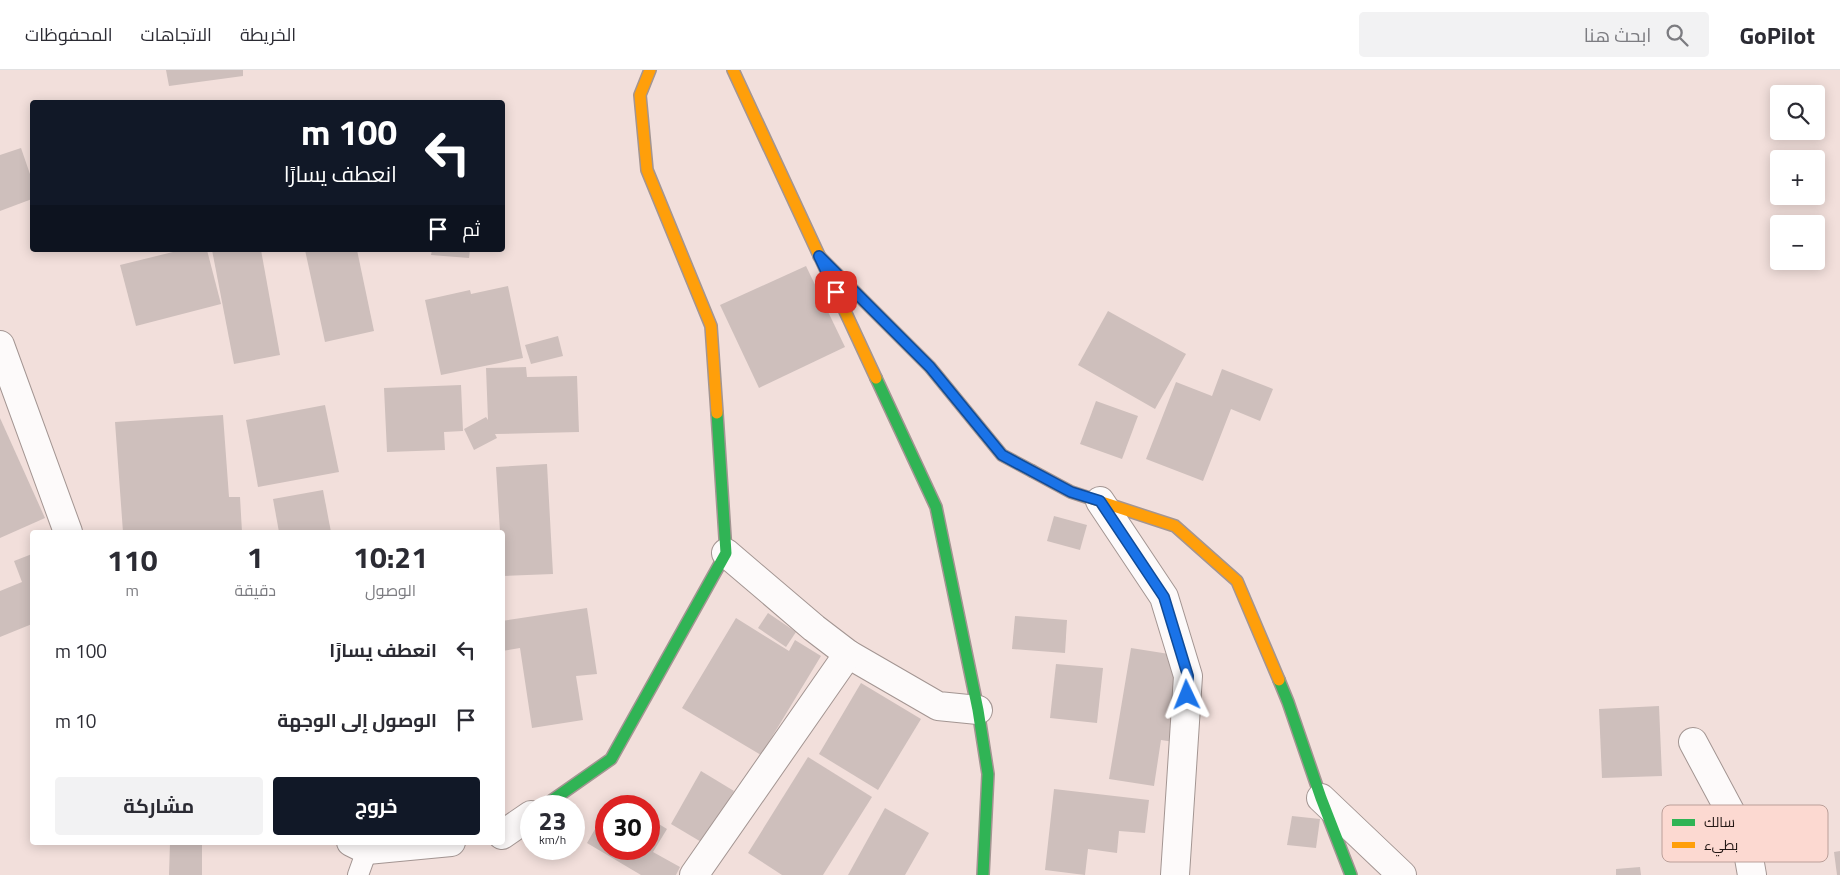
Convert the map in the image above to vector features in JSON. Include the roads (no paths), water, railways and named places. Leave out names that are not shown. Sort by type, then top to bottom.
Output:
[{"type":"street","points":[[560,795],[611,759],[726,553],[711,326],[647,170],[640,94],[650,70]]},
{"type":"street","points":[[733,70],[936,506],[978,710],[988,774],[983,875]]},
{"type":"street","points":[[819,256],[930,367],[1002,455],[1071,492],[1175,526],[1237,582],[1288,702],[1321,798],[1351,875]]},
{"type":"street","points":[[0,345],[67,530]]},
{"type":"street","points":[[1100,501],[1164,597],[1188,676],[1175,875]]},
{"type":"street","points":[[726,553],[814,628],[848,654],[938,706],[978,710]]},
{"type":"street","points":[[694,875],[848,654]]},
{"type":"street","points":[[1693,742],[1727,805]]},
{"type":"street","points":[[1321,798],[1402,875]]},
{"type":"street","points":[[505,833],[520,823]]},
{"type":"street","points":[[359,846],[382,845]]},
{"type":"street","points":[[1750,862],[1752,875]]},
{"type":"lane","points":[[358,875],[359,846]]}]
